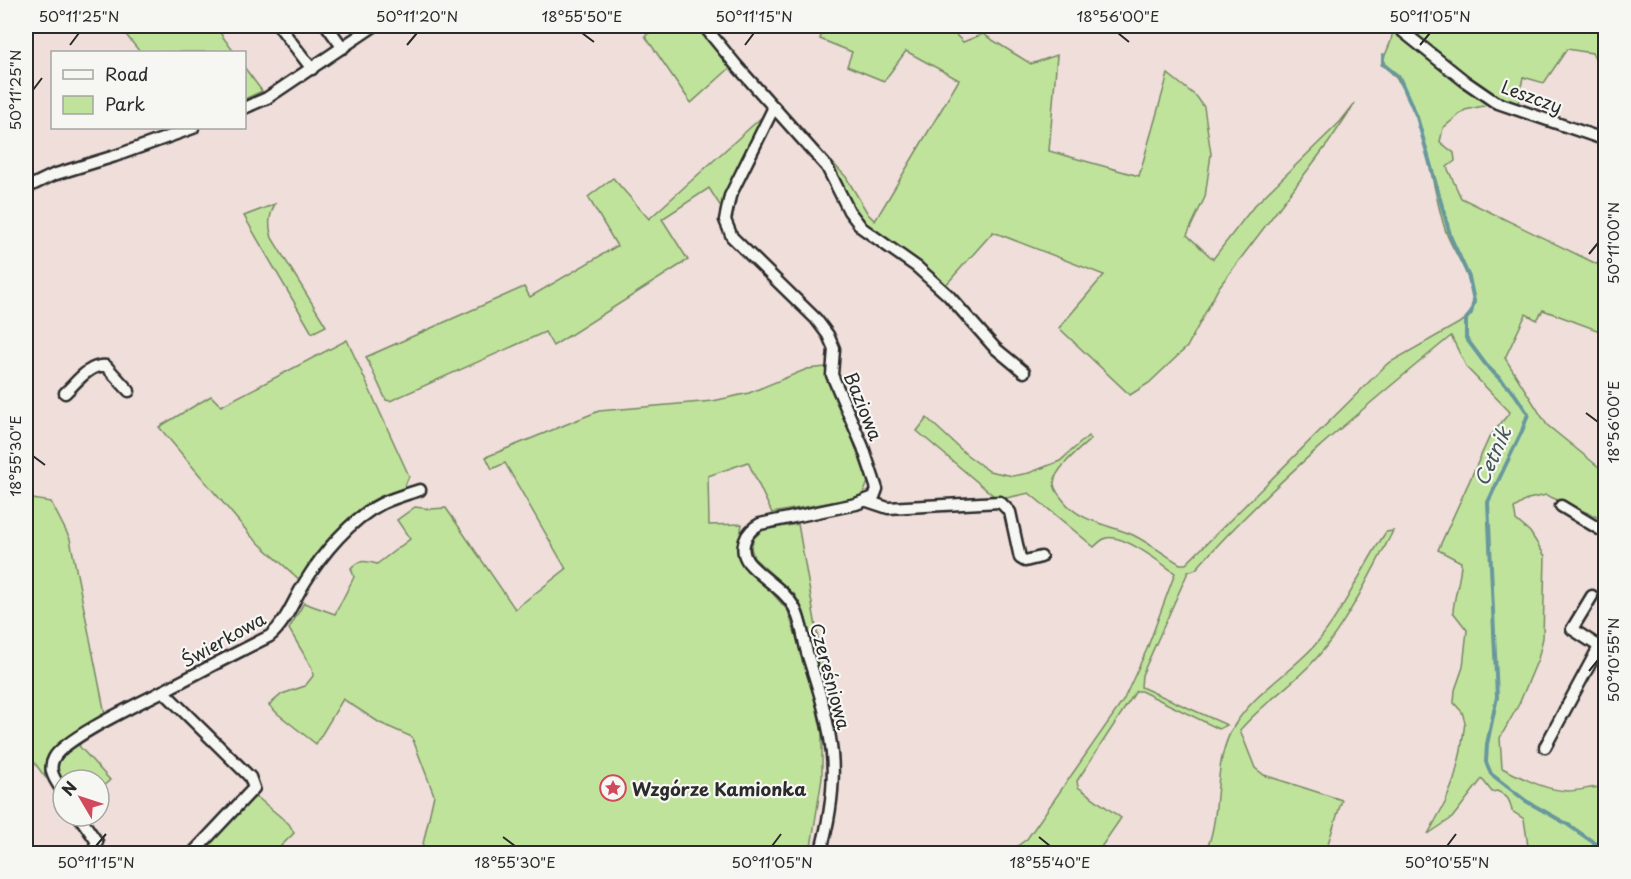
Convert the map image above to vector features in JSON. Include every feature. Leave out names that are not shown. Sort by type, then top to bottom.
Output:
[{"type":"street","points":[[279,26],[312,69]]},
{"type":"street","points":[[327,26],[343,48]]},
{"type":"street","points":[[246,107],[267,98],[374,26]]},
{"type":"street","points":[[704,26],[827,167],[849,212],[862,228],[917,267],[948,295],[995,348],[1024,372]]},
{"type":"street","name":"Leszczy","points":[[1396,26],[1466,82],[1496,102],[1605,140]]},
{"type":"street","name":"Baziowa","points":[[774,107],[730,196],[725,220],[732,237],[816,318],[828,335],[834,349],[832,375],[859,436],[877,489],[874,497],[867,501]]},
{"type":"street","points":[[26,188],[54,175],[190,129]]},
{"type":"street","points":[[65,393],[90,369],[98,365],[106,366],[129,391]]},
{"type":"street","name":"Świerkowa","points":[[51,768],[52,760],[58,751],[111,717],[270,636],[284,621],[320,560],[362,514],[382,503],[420,490]]},
{"type":"street","points":[[867,501],[888,508],[1000,502],[1010,512],[1020,558],[1025,561],[1041,557]]},
{"type":"street","name":"Czereśniowa","points":[[820,854],[828,826],[834,773],[828,720],[794,607],[776,585],[748,562],[744,544],[750,528],[760,524],[867,501]]},
{"type":"street","points":[[1561,506],[1605,533]]},
{"type":"street","points":[[1545,747],[1602,649],[1572,629],[1593,596]]},
{"type":"street","points":[[163,691],[250,777],[254,784],[254,788],[192,854]]},
{"type":"street","points":[[87,828],[97,842],[91,854]]},
{"type":"green space","points":[[119,26],[215,26],[233,51],[139,51]]},
{"type":"green space","points":[[659,26],[697,26],[730,68],[691,103],[645,36]]},
{"type":"green space","points":[[824,26],[947,26],[963,42],[983,34],[1031,64],[1057,55],[1049,151],[1139,176],[1168,74],[1197,97],[1204,107],[1211,154],[1205,197],[1187,235],[1213,259],[1254,206],[1340,122],[1355,103],[1329,142],[1219,287],[1187,347],[1149,383],[1130,395],[1059,328],[1104,275],[993,232],[944,287],[866,228],[854,213],[829,165],[832,162],[846,177],[868,214],[875,221],[959,80],[906,51],[884,81],[847,66],[852,52],[820,39]]},
{"type":"green space","points":[[1401,26],[1605,26],[1605,130],[1597,124],[1602,96],[1602,80],[1592,53],[1567,49],[1544,83],[1523,77],[1518,104],[1492,94]]},
{"type":"green space","points":[[1393,29],[1488,105],[1465,110],[1443,128],[1440,142],[1454,153],[1455,161],[1447,167],[1461,198],[1605,268],[1605,333],[1543,310],[1537,320],[1526,314],[1505,358],[1547,425],[1605,472],[1606,511],[1602,519],[1546,495],[1528,499],[1514,508],[1516,520],[1530,532],[1545,556],[1543,638],[1538,659],[1519,704],[1500,738],[1502,768],[1542,786],[1559,790],[1605,787],[1605,853],[1529,853],[1524,819],[1512,811],[1506,797],[1497,791],[1492,792],[1482,779],[1452,818],[1428,834],[1445,803],[1454,780],[1465,722],[1462,712],[1454,703],[1455,690],[1463,667],[1467,630],[1453,612],[1461,562],[1438,550],[1489,438],[1510,412],[1467,368],[1451,336],[1319,448],[1255,507],[1196,569],[1188,572],[1142,675],[1141,687],[1227,725],[1219,729],[1141,691],[1136,691],[1077,781],[1078,787],[1121,818],[1097,853],[964,853],[1016,847],[1027,839],[1123,701],[1147,649],[1175,573],[1122,540],[1106,538],[1094,547],[1029,493],[1002,499],[994,496],[917,431],[927,418],[967,455],[989,471],[1013,476],[1029,473],[1060,461],[1088,436],[1091,439],[1068,460],[1055,478],[1054,484],[1059,495],[1078,514],[1133,535],[1180,564],[1186,564],[1387,364],[1468,318],[1475,304],[1466,273],[1450,242],[1440,213],[1416,116],[1407,95],[1395,77],[1381,65],[1391,41]]},
{"type":"green space","points":[[246,70],[262,91],[246,99]]},
{"type":"green space","points":[[763,116],[721,207],[709,188],[662,219],[688,260],[553,346],[545,332],[390,401],[386,400],[366,357],[524,287],[530,297],[617,246],[588,197],[613,178],[649,219]]},
{"type":"green space","points":[[275,204],[270,221],[272,238],[326,326],[312,333],[244,216]]},
{"type":"green space","points":[[347,340],[409,476],[404,488],[368,503],[346,521],[335,532],[300,580],[252,537],[159,427],[211,396],[221,406]]},
{"type":"green space","points":[[826,367],[868,482],[859,497],[772,513],[748,462],[708,476],[709,525],[742,524],[739,543],[754,572],[788,611],[813,691],[822,733],[822,778],[810,853],[421,853],[434,795],[412,737],[380,723],[343,699],[316,744],[269,705],[282,694],[305,686],[313,676],[312,668],[289,629],[304,603],[335,614],[354,577],[351,568],[363,562],[377,564],[410,539],[397,520],[415,507],[446,508],[515,609],[566,569],[505,463],[492,469],[486,457],[599,411],[713,401],[749,393],[807,369]]},
{"type":"green space","points":[[26,498],[51,502],[70,539],[105,714],[57,745],[45,763],[45,777],[26,751],[26,682],[28,679],[26,678]]},
{"type":"green space","points":[[798,524],[831,713],[804,612],[795,595],[754,558],[751,548],[754,538],[763,530]]},
{"type":"green space","points":[[1393,531],[1356,601],[1323,651],[1240,730],[1255,768],[1264,775],[1342,800],[1325,853],[1234,853],[1208,846],[1215,816],[1223,755],[1234,726],[1262,693],[1315,645],[1344,604],[1386,532]]},
{"type":"green space","points":[[82,741],[79,746],[99,768],[56,768],[59,759]]},
{"type":"green space","points":[[257,797],[289,824],[294,833],[274,853],[198,854],[251,799]]},
{"type":"waterway","name":"Cetnik","points":[[1383,55],[1383,64],[1399,77],[1417,117],[1451,238],[1469,277],[1474,301],[1471,313],[1466,319],[1466,338],[1486,365],[1514,393],[1528,414],[1488,502],[1497,697],[1487,744],[1486,762],[1491,774],[1526,801],[1567,824],[1606,851]]},
{"type":"place","name":"Wzgórze Kamionka","points":[[613,788]]}]
